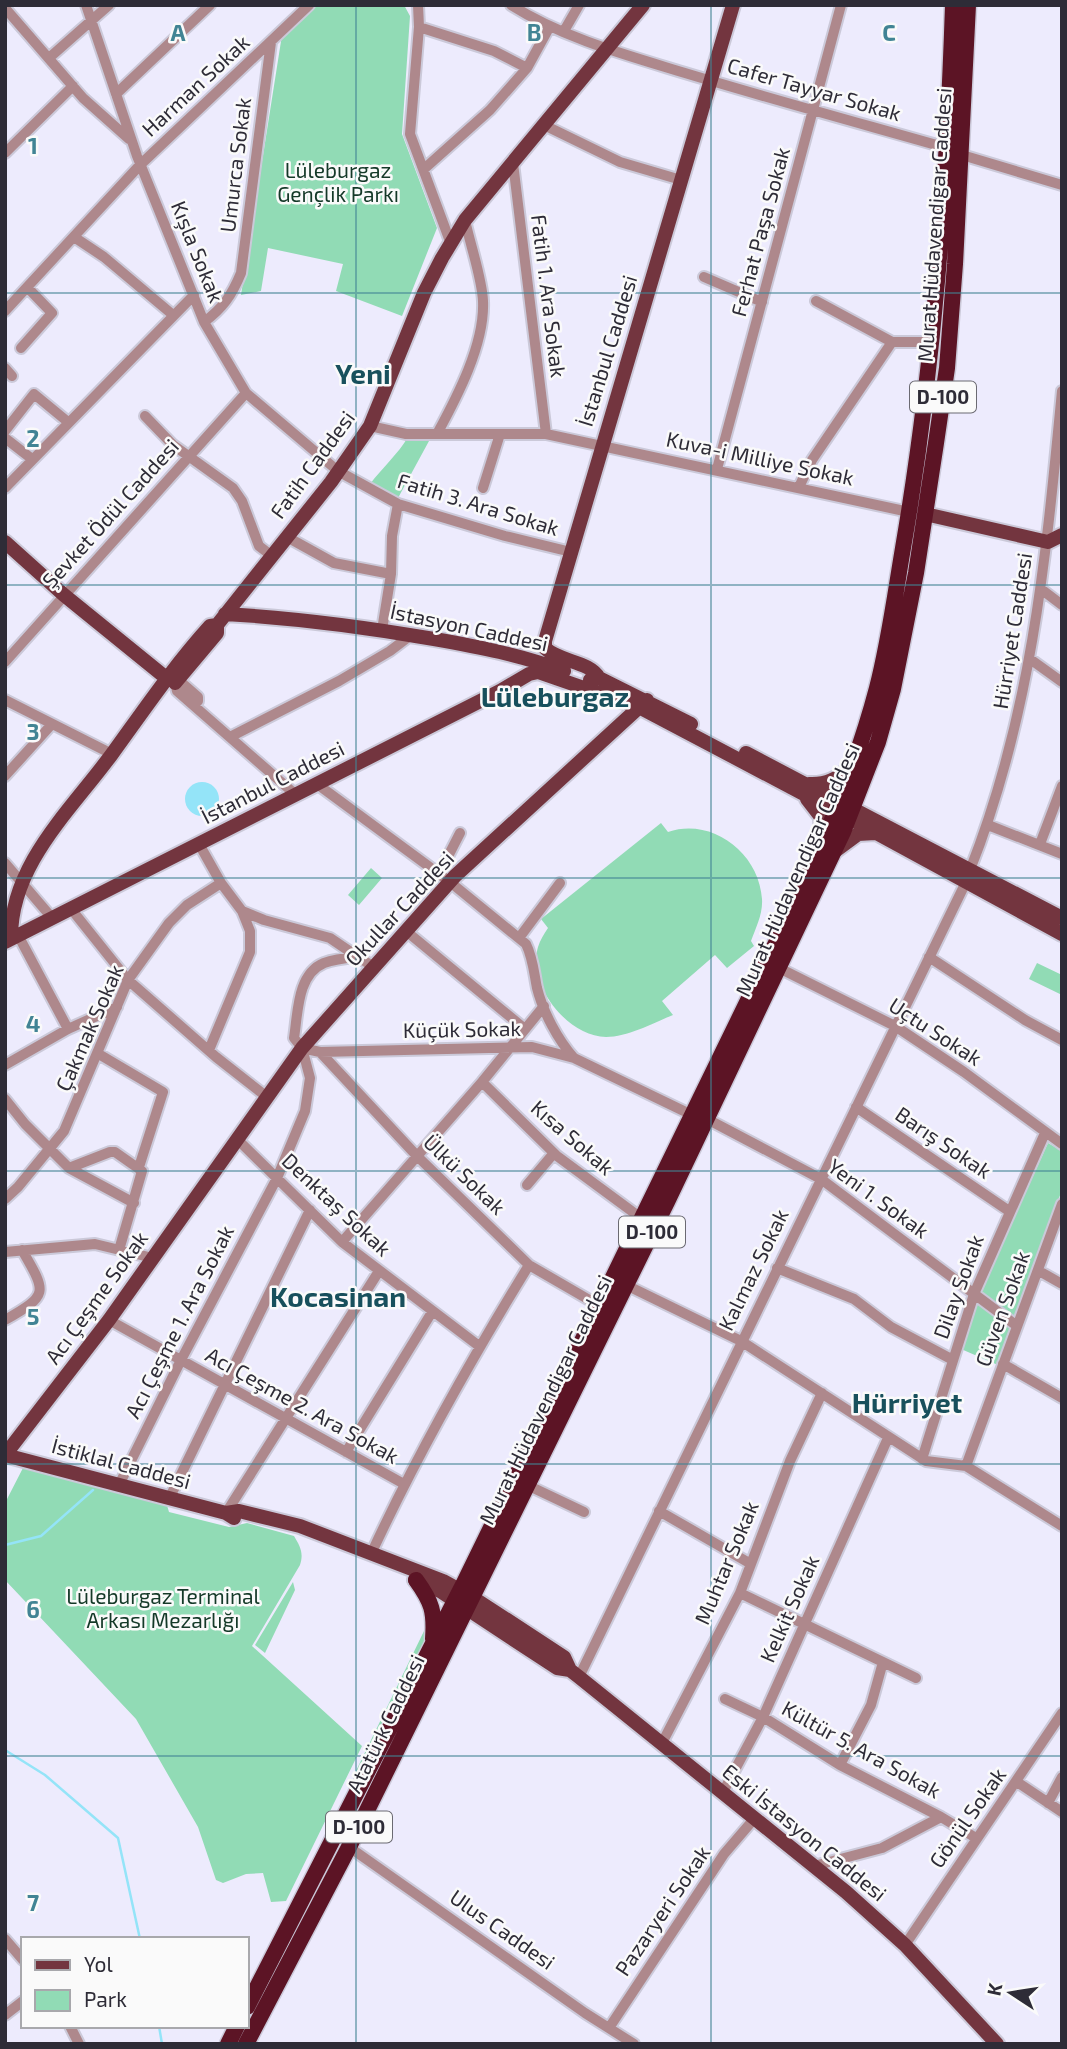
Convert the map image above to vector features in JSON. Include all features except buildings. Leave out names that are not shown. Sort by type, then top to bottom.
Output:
[{"type":"highway","name":"Murat Hüdavendigar Caddesi","points":[[844,810],[864,782],[893,689],[916,573],[920,445],[938,288],[953,5]]},
{"type":"highway","name":"Murat Hüdavendigar Caddesi","points":[[463,1600],[598,1305],[641,1218],[779,968],[844,810],[852,767],[884,661],[947,368],[962,155],[968,5]]},
{"type":"highway","name":"Murat Hüdavendigar Caddesi","points":[[463,1600],[527,1485],[626,1285],[699,1117],[827,851]]},
{"type":"highway","points":[[416,1580],[432,1605],[433,1646]]},
{"type":"highway","name":"Atatürk Caddesi","points":[[248,2005],[433,1646],[463,1600]]},
{"type":"highway","name":"Atatürk Caddesi","points":[[246,2044],[349,1847],[463,1600]]},
{"type":"highway","points":[[228,2044],[236,2028]]},
{"type":"main road","name":"Fatih Caddesi","points":[[11,939],[11,923],[22,883],[37,851],[210,626],[221,619],[338,471],[370,426],[424,293],[465,220],[643,5]]},
{"type":"main road","name":"İstanbul Caddesi","points":[[599,678],[593,671],[551,654],[545,649],[545,641],[733,5]]},
{"type":"main road","points":[[917,513],[1048,541],[1062,535]]},
{"type":"main road","points":[[5,542],[64,595],[170,680]]},
{"type":"main road","name":"İstasyon Caddesi","points":[[221,619],[382,630],[508,653],[591,681],[599,678],[643,704],[968,876],[1062,934]]},
{"type":"main road","name":"İstanbul Caddesi","points":[[11,939],[529,674],[538,672],[643,704]]},
{"type":"main road","name":"Okullar Caddesi","points":[[220,1165],[302,1048],[406,931],[445,878],[643,704]]},
{"type":"main road","points":[[852,767],[830,782],[804,789],[821,817],[827,851],[858,834],[880,828],[865,799],[864,782]]},
{"type":"main road","name":"İstasyon Caddesi","points":[[968,876],[1062,918]]},
{"type":"main road","name":"Acı Çeşme Sokak","points":[[5,1455],[109,1320],[220,1165]]},
{"type":"main road","name":"İstiklal Caddesi","points":[[5,1455],[226,1513],[239,1511],[372,1552],[463,1600]]},
{"type":"main road","name":"İstiklal Caddesi","points":[[319,1536],[463,1600]]},
{"type":"main road","name":"Eski İstasyon Caddesi","points":[[463,1600],[557,1668],[575,1673],[814,1866],[905,1945],[997,2044]]},
{"type":"street","name":"Kışla Sokak","points":[[86,5],[140,165],[204,322],[246,393],[338,471]]},
{"type":"street","points":[[49,58],[108,5]]},
{"type":"street","points":[[116,94],[209,5]]},
{"type":"street","name":"Harman Sokak","points":[[5,311],[140,165],[309,5]]},
{"type":"street","name":"Cafer Tayyar Sokak","points":[[511,5],[537,21],[608,49],[947,148]]},
{"type":"street","points":[[564,31],[579,5]]},
{"type":"street","name":"Ferhat Paşa Sokak","points":[[717,469],[841,5]]},
{"type":"street","points":[[419,6],[410,134],[451,244]]},
{"type":"street","points":[[7,8],[73,86],[132,141]]},
{"type":"street","points":[[424,169],[491,110],[527,68],[550,26]]},
{"type":"street","points":[[419,27],[494,51],[527,68]]},
{"type":"street","name":"Umurca Sokak","points":[[204,322],[220,310],[233,293],[241,273],[271,41]]},
{"type":"street","points":[[5,153],[73,86]]},
{"type":"street","points":[[544,125],[620,162],[681,180]]},
{"type":"street","points":[[962,155],[1062,185]]},
{"type":"street","name":"Fatih 1. Ara Sokak","points":[[513,163],[546,434]]},
{"type":"street","points":[[437,434],[466,373],[479,333],[483,300],[465,220]]},
{"type":"street","points":[[74,237],[104,257],[173,315]]},
{"type":"street","points":[[704,277],[762,302]]},
{"type":"street","points":[[20,348],[52,313],[27,287]]},
{"type":"street","points":[[5,488],[194,295]]},
{"type":"street","points":[[816,301],[892,342],[931,342]]},
{"type":"street","points":[[799,487],[812,460],[892,342]]},
{"type":"street","name":"Hürriyet Caddesi","points":[[968,876],[988,825],[1010,754],[1030,659],[1048,541],[1062,391]]},
{"type":"street","name":"Şevket Ödül Caddesi","points":[[5,662],[246,393]]},
{"type":"street","points":[[5,431],[34,394],[68,422]]},
{"type":"street","points":[[145,416],[173,445],[190,454],[238,493],[259,546],[272,556]]},
{"type":"street","name":"Kuva-i Milliye Sokak","points":[[370,426],[406,434],[546,434],[917,513]]},
{"type":"street","points":[[483,488],[500,434]]},
{"type":"street","points":[[5,438],[32,459]]},
{"type":"street","name":"Fatih 3. Ara Sokak","points":[[338,471],[398,504],[505,536],[571,552]]},
{"type":"street","points":[[382,630],[398,504]]},
{"type":"street","points":[[287,537],[334,563],[391,574]]},
{"type":"street","points":[[1041,589],[1062,605]]},
{"type":"street","points":[[230,737],[339,681],[390,651],[411,635]]},
{"type":"street","points":[[1030,659],[1062,682]]},
{"type":"street","points":[[170,680],[177,691],[296,795]]},
{"type":"street","points":[[5,700],[112,754]]},
{"type":"street","points":[[5,776],[52,724]]},
{"type":"street","points":[[317,784],[445,878],[526,944],[544,1006],[563,1045],[574,1058]]},
{"type":"street","points":[[1040,844],[1062,786]]},
{"type":"street","points":[[988,825],[1062,855]]},
{"type":"street","points":[[445,878],[460,833]]},
{"type":"street","points":[[200,844],[221,883],[242,911],[250,931],[250,952]]},
{"type":"street","points":[[5,863],[53,919]]},
{"type":"street","name":"Kalmaz Sokak","points":[[575,1673],[659,1511],[968,876]]},
{"type":"street","name":"Çakmak Sokak","points":[[5,1199],[64,1131],[128,980],[169,923],[187,905],[221,883]]},
{"type":"street","points":[[519,938],[560,883]]},
{"type":"street","points":[[72,910],[128,980],[267,1097]]},
{"type":"street","points":[[242,911],[264,920],[330,938],[374,967]]},
{"type":"street","points":[[209,1050],[264,920]]},
{"type":"street","points":[[406,931],[525,1029]]},
{"type":"street","points":[[11,939],[68,1029]]},
{"type":"street","name":"Acı Çeşme 1. Ara Sokak","points":[[119,1485],[277,1178],[305,1111],[310,1078],[302,1048],[294,1038],[305,979],[314,968],[327,961],[358,957]]},
{"type":"street","points":[[929,957],[1025,1020],[1062,1040]]},
{"type":"street","name":"Uçtu Sokak","points":[[779,968],[895,1026],[964,1072],[1062,1144]]},
{"type":"street","points":[[342,1242],[482,1082],[544,1006]]},
{"type":"street","points":[[5,1065],[68,1029],[117,1007]]},
{"type":"street","name":"Küçük Sokak","points":[[302,1048],[320,1052],[532,1047],[574,1058],[699,1117]]},
{"type":"street","name":"Ülkü Sokak","points":[[320,1052],[417,1156],[529,1265],[598,1305]]},
{"type":"street","points":[[97,1053],[163,1092],[139,1167]]},
{"type":"street","name":"Kısa Sokak","points":[[482,1082],[554,1153],[641,1218]]},
{"type":"street","points":[[5,1099],[25,1124],[69,1168],[134,1203]]},
{"type":"street","name":"Barış Sokak","points":[[856,1107],[1009,1211]]},
{"type":"street","name":"Yeni 1. Sokak","points":[[699,1117],[821,1179],[1017,1326]]},
{"type":"street","name":"Dilay Sokak","points":[[922,1459],[974,1294],[1045,1133]]},
{"type":"street","name":"Denktaş Sokak","points":[[238,1140],[342,1242],[479,1346]]},
{"type":"street","points":[[69,1168],[110,1152],[139,1167],[142,1175],[119,1250]]},
{"type":"street","points":[[527,1185],[554,1153]]},
{"type":"street","name":"Güven Sokak","points":[[966,1466],[1062,1204]]},
{"type":"street","points":[[169,1499],[310,1210]]},
{"type":"street","points":[[5,1252],[95,1244],[153,1258]]},
{"type":"street","points":[[5,1320],[35,1303],[41,1290],[37,1276],[22,1250]]},
{"type":"street","points":[[372,1552],[404,1484],[479,1346],[529,1265]]},
{"type":"street","points":[[777,1268],[854,1300],[891,1327],[953,1360]]},
{"type":"street","points":[[226,1513],[379,1271]]},
{"type":"street","points":[[1039,1271],[1062,1284]]},
{"type":"street","points":[[626,1285],[741,1341],[922,1459],[946,1465],[966,1466],[1062,1525]]},
{"type":"street","points":[[346,1452],[432,1312]]},
{"type":"street","name":"Acı Çeşme 2. Ara Sokak","points":[[109,1320],[404,1484]]},
{"type":"street","points":[[1003,1364],[1062,1398]]},
{"type":"street","name":"Muhtar Sokak","points":[[661,1745],[740,1593],[790,1461],[822,1393]]},
{"type":"street","name":"Kelkit Sokak","points":[[722,1794],[763,1717],[888,1438]]},
{"type":"street","points":[[527,1485],[584,1512]]},
{"type":"street","points":[[659,1511],[751,1564]]},
{"type":"street","points":[[740,1593],[916,1678]]},
{"type":"street","points":[[840,1765],[871,1705],[883,1662]]},
{"type":"street","name":"Kültür 5. Ara Sokak","points":[[725,1699],[763,1717],[840,1765],[976,1838]]},
{"type":"street","name":"Gönül Sokak","points":[[905,1945],[1062,1713]]},
{"type":"street","points":[[1048,1803],[1061,1778]]},
{"type":"street","points":[[1017,1782],[1062,1812]]},
{"type":"street","points":[[814,1866],[882,1848],[941,1817]]},
{"type":"street","name":"Pazaryeri Sokak","points":[[609,2028],[724,1854],[754,1819]]},
{"type":"street","name":"Ulus Caddesi","points":[[349,1847],[634,2044]]},
{"type":"street","points":[[5,1939],[21,1958]]},
{"type":"street","points":[[5,1999],[14,2009]]},
{"type":"street","points":[[71,2028],[79,2044]]},
{"type":"green space","name":"Lüleburgaz Gençlik Parkı","points":[[314,5],[404,5],[410,16],[402,134],[437,228],[402,316],[336,291],[343,264],[268,248],[261,291],[241,295],[282,35]]},
{"type":"green space","points":[[408,437],[429,441],[398,498],[370,484]]},
{"type":"green space","points":[[661,823],[668,832],[684,829],[716,834],[742,853],[759,882],[762,899],[760,915],[751,941],[754,946],[727,968],[715,955],[662,1001],[673,1015],[623,1035],[606,1037],[591,1034],[564,1018],[544,992],[536,962],[539,944],[548,928],[541,919]]},
{"type":"green space","points":[[371,868],[382,878],[359,905],[348,895]]},
{"type":"green space","points":[[1037,963],[1062,975],[1062,995],[1029,979]]},
{"type":"green space","points":[[1048,1143],[1062,1151],[1062,1190],[1015,1317],[980,1293]]},
{"type":"green space","points":[[977,1301],[1011,1326],[998,1365],[961,1349]]},
{"type":"green space","name":"Lüleburgaz Terminal Arkası Mezarlığı","points":[[24,1466],[166,1502],[169,1512],[229,1527],[247,1523],[294,1536],[301,1550],[300,1565],[252,1646],[362,1746],[286,1901],[271,1902],[263,1873],[246,1874],[223,1883],[216,1880],[198,1827],[136,1719],[5,1580],[5,1503]]},
{"type":"green space","points":[[293,1582],[295,1590],[265,1653],[255,1645]]},
{"type":"green space","points":[[424,1631],[429,1634],[359,1775],[355,1773]]},
{"type":"water","points":[[202,782],[214,787],[219,799],[214,811],[202,816],[190,811],[185,799],[190,787]]},
{"type":"waterway","points":[[5,1545],[41,1536],[93,1490]]},
{"type":"waterway","points":[[5,1750],[45,1775],[118,1838],[140,1937]]},
{"type":"waterway","points":[[159,2028],[162,2044]]},
{"type":"district","name":"Yeni","points":[[363,374]]},
{"type":"district","name":"Lüleburgaz","points":[[555,697]]},
{"type":"district","name":"Kocasinan","points":[[338,1297]]},
{"type":"district","name":"Hürriyet","points":[[907,1403]]}]
